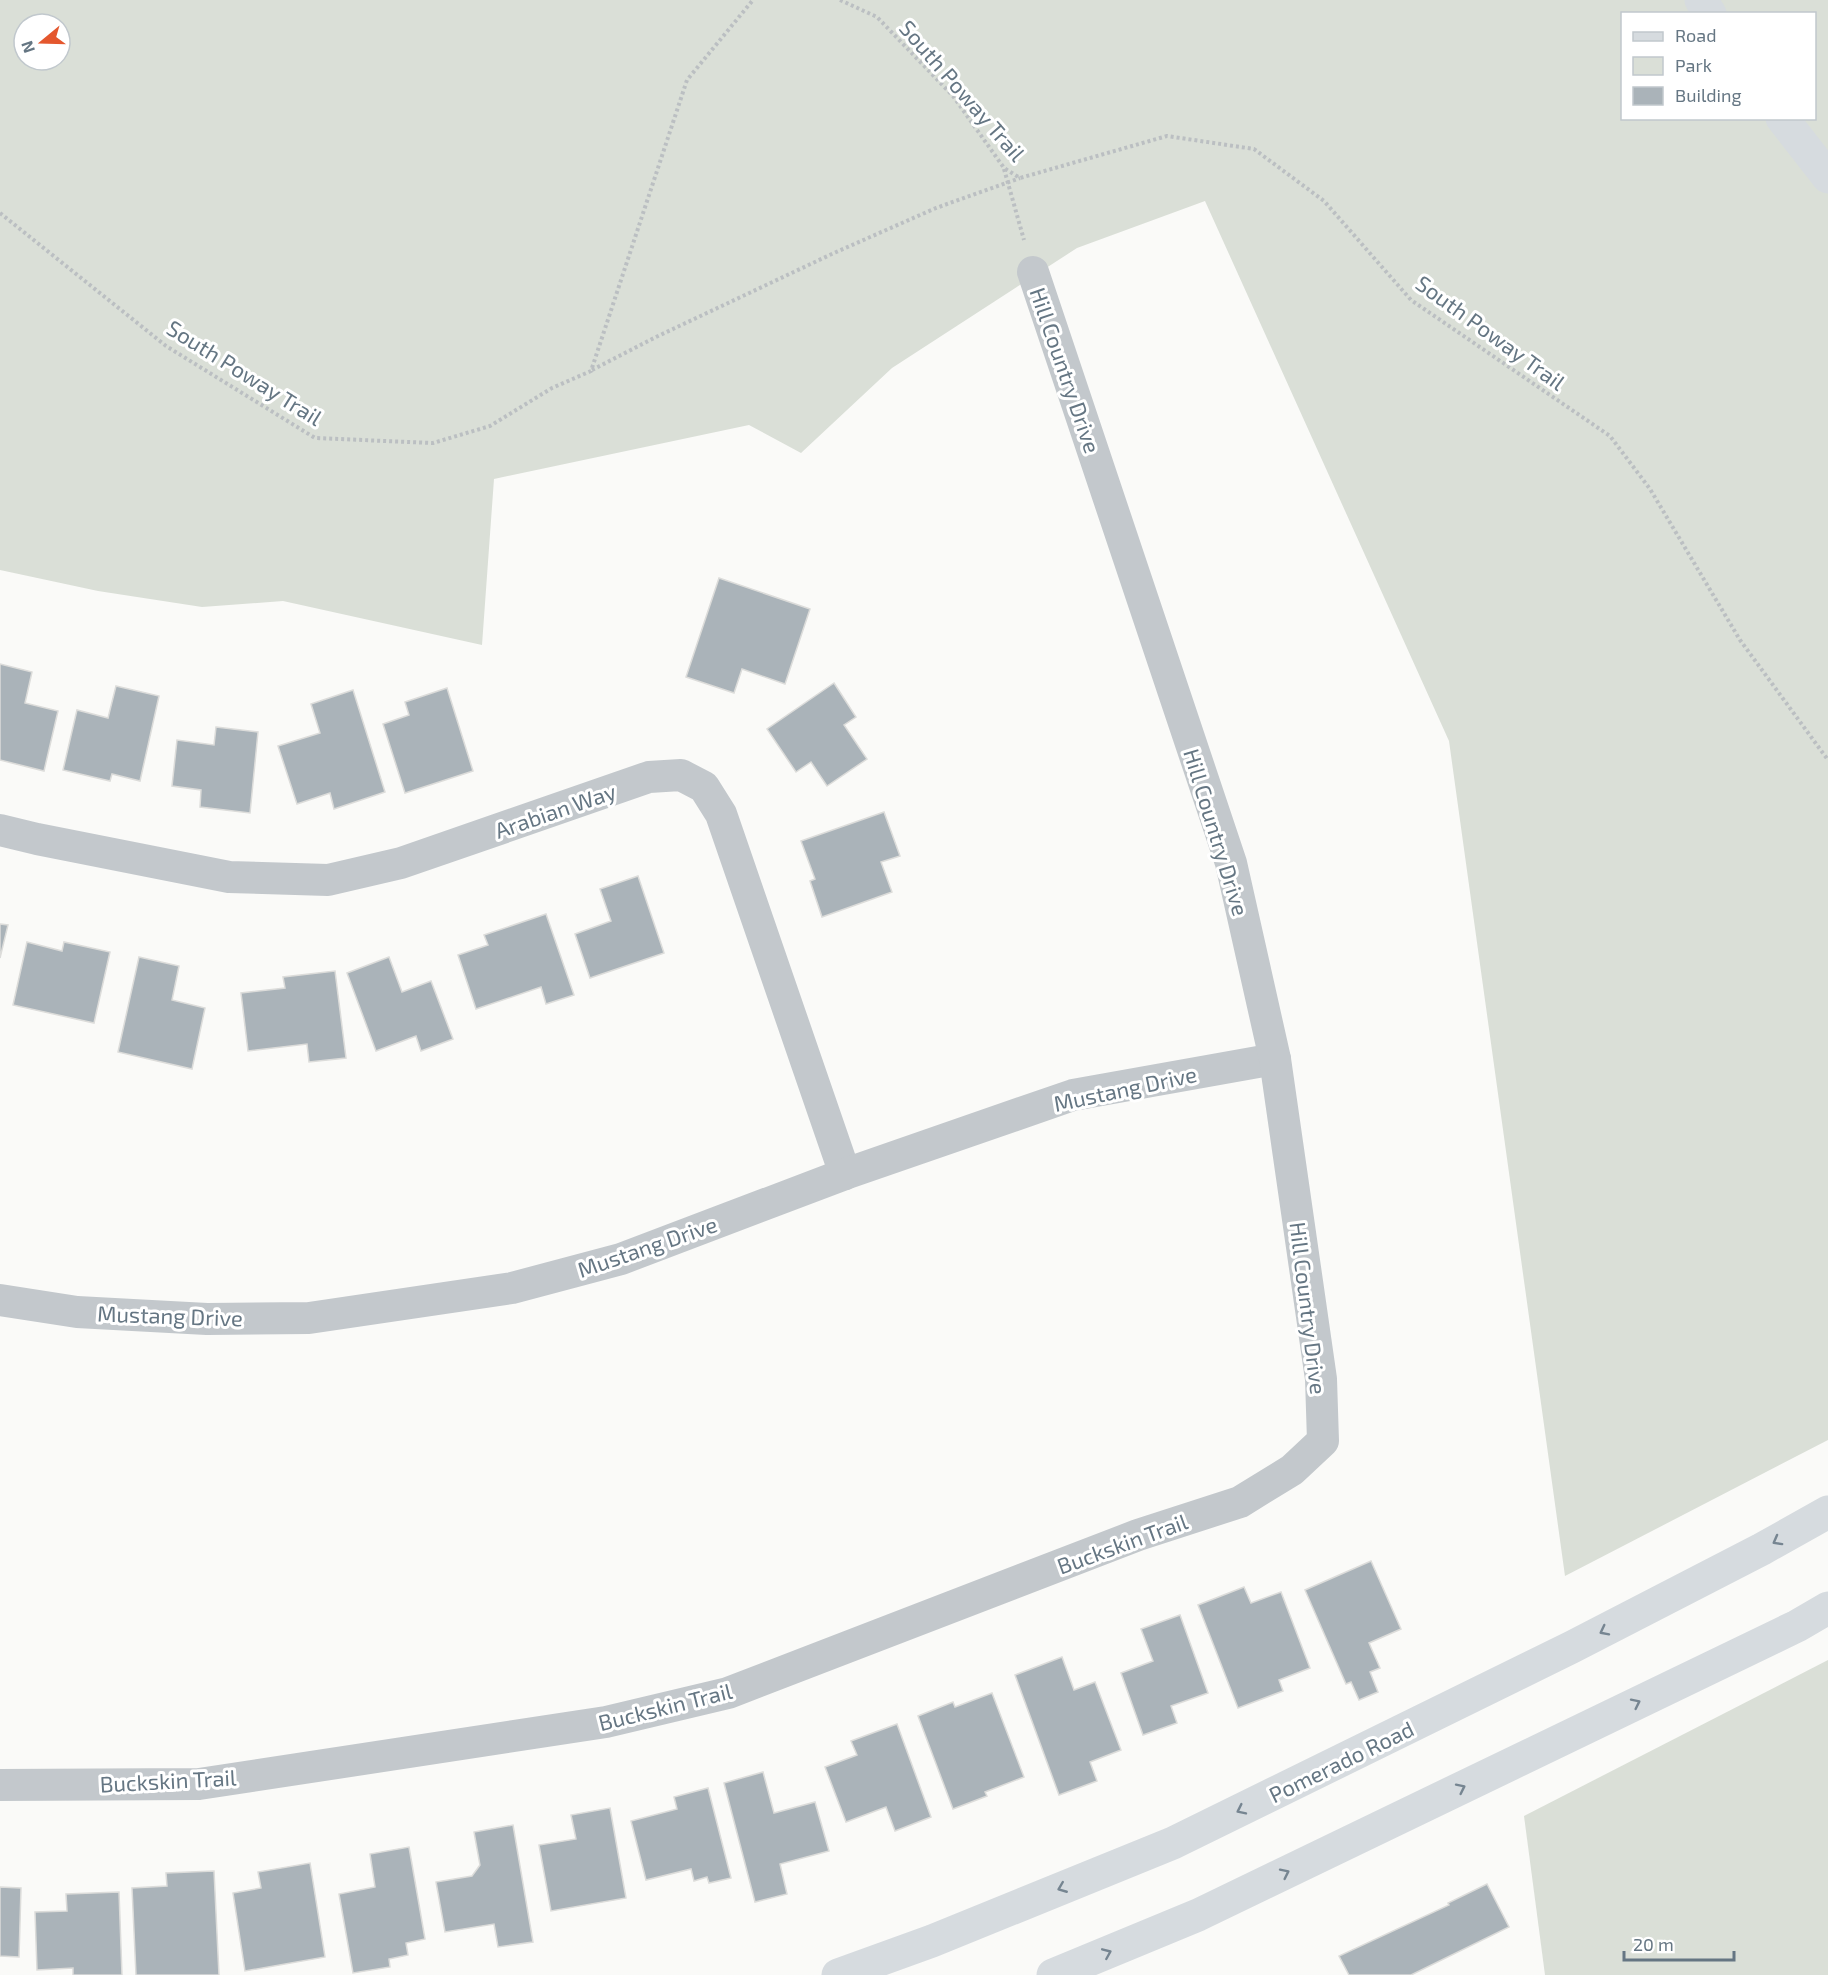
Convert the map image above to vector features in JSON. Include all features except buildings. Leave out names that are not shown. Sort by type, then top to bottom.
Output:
[{"type":"main road","points":[[1784,120],[1828,177]]},
{"type":"main road","name":"Pomerado Road","points":[[838,1975],[932,1941],[1173,1843],[1572,1647],[1762,1549],[1828,1512]]},
{"type":"main road","points":[[1053,1975],[1198,1915],[1797,1626],[1828,1608]]},
{"type":"street","name":"Hill Country Drive","points":[[1033,272],[1232,863],[1275,1059],[1321,1379],[1323,1441],[1292,1470]]},
{"type":"street","name":"Arabian Way","points":[[0,830],[229,876],[328,880],[401,863],[649,777],[681,775],[704,787],[721,814],[845,1174]]},
{"type":"street","name":"Mustang Drive","points":[[0,1300],[77,1312],[207,1319],[309,1318],[512,1288],[621,1259],[845,1174],[1073,1095],[1275,1059]]},
{"type":"street","name":"Buckskin Trail","points":[[0,1785],[199,1784],[606,1722],[728,1693],[1138,1534],[1240,1502],[1292,1470]]},
{"type":"path","points":[[591,371],[687,80],[753,0]]},
{"type":"path","name":"South Poway Trail","points":[[840,0],[877,17],[953,96],[1004,168],[1020,178]]},
{"type":"path","name":"South Poway Trail","points":[[0,213],[166,346],[315,438],[433,443],[490,426],[552,388],[824,257],[936,208],[1008,182],[1167,136],[1254,149],[1324,201],[1411,300],[1610,436],[1650,489],[1740,640],[1828,760]]},
{"type":"path","points":[[1004,168],[1033,272]]},
{"type":"green space","points":[[0,0],[1828,0],[1828,1440],[1565,1576],[1449,741],[1205,201],[1077,248],[892,368],[801,453],[749,425],[494,479],[482,645],[283,601],[202,607],[98,591],[0,570]]},
{"type":"green space","points":[[1828,1660],[1828,1975],[1545,1975],[1524,1816]]}]
